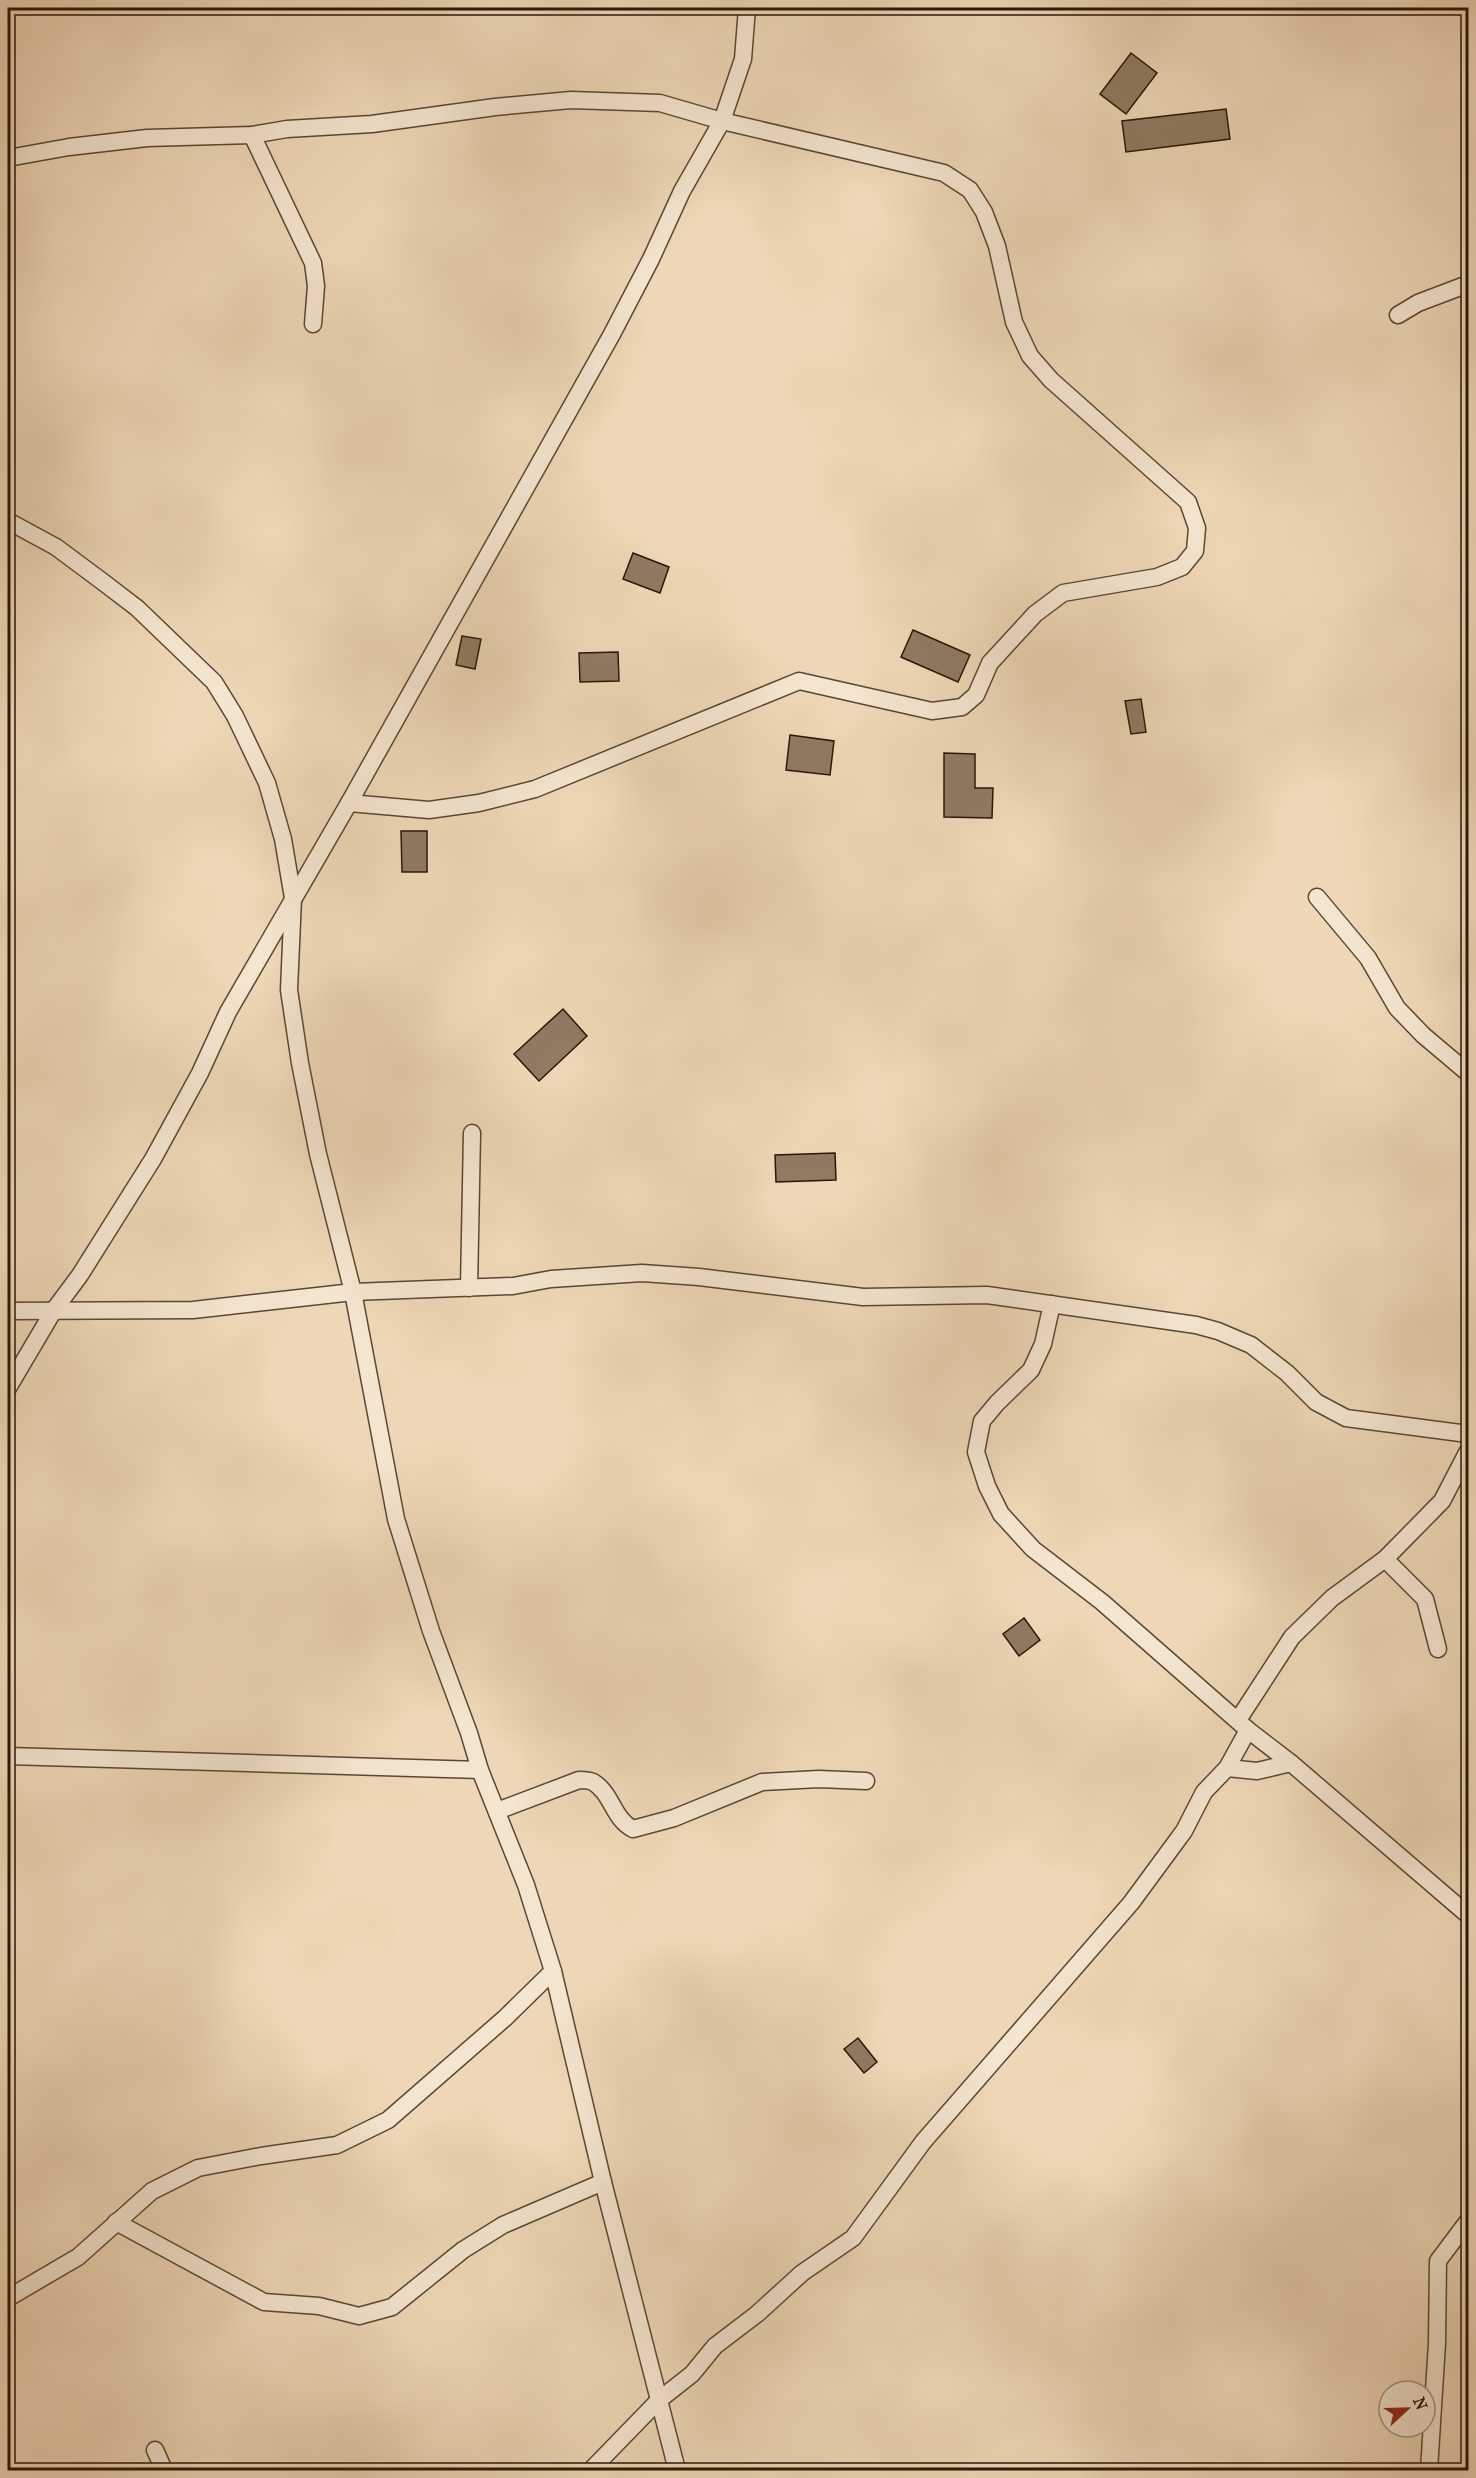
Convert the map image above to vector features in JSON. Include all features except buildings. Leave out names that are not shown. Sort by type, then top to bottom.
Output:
[{"type":"street","points":[[8,1388],[54,1310],[80,1275],[153,1159],[200,1073],[228,1012],[349,803],[612,334],[651,259],[682,191],[722,121],[743,59],[747,8]]},
{"type":"street","points":[[8,158],[69,147],[147,138],[252,135],[287,129],[372,124],[495,107],[571,100],[660,103],[722,121],[944,173],[970,190],[984,212],[997,246],[1014,322],[1030,356],[1051,380],[1188,501],[1197,528],[1195,551],[1182,567],[1157,577],[1063,593],[1035,614],[990,663],[976,695],[962,707],[932,711],[799,681],[535,789],[479,803],[429,810],[349,803]]},
{"type":"street","points":[[252,135],[313,263],[316,286],[313,324]]},
{"type":"street","points":[[1398,315],[1418,303],[1468,284]]},
{"type":"street","points":[[8,521],[56,547],[129,602],[214,682],[235,716],[267,783],[283,839],[293,898],[289,990],[298,1052],[318,1154],[353,1292],[396,1519],[431,1631],[469,1733],[480,1770],[526,1885],[553,1971],[603,2182],[677,2470]]},
{"type":"street","points":[[1317,897],[1368,958],[1397,1008],[1423,1035],[1468,1072]]},
{"type":"street","points":[[470,1288],[472,1133]]},
{"type":"street","points":[[8,1311],[193,1310],[353,1292],[470,1288],[642,1274],[699,1277],[863,1297],[987,1295],[1196,1325],[1218,1331],[1251,1345],[1287,1373],[1316,1402],[1346,1418],[1468,1434]]},
{"type":"street","points":[[1052,1304],[1043,1344],[1031,1370],[982,1421],[976,1452],[987,1486],[1001,1514],[1033,1549],[1102,1602],[1243,1725],[1291,1763],[1468,1915]]},
{"type":"street","points":[[591,2470],[659,2400],[692,2374],[715,2346],[757,2314],[802,2273],[854,2238],[923,2142],[1108,1931],[1184,1832],[1204,1792],[1227,1768],[1243,1725],[1292,1636],[1332,1598],[1385,1559],[1442,1501],[1468,1451]]},
{"type":"street","points":[[1385,1559],[1425,1599],[1438,1649]]},
{"type":"street","points":[[8,1756],[480,1770]]},
{"type":"street","points":[[1227,1768],[1257,1771],[1291,1763]]},
{"type":"street","points":[[497,1811],[579,1780],[593,1782],[605,1795],[622,1824],[633,1829],[674,1818],[762,1782],[819,1779],[866,1781]]},
{"type":"street","points":[[8,2298],[78,2257],[152,2191],[198,2168],[337,2145],[388,2120],[505,2018],[553,1971]]},
{"type":"street","points":[[116,2222],[264,2302],[319,2306],[359,2316],[392,2307],[463,2250],[503,2225],[603,2182]]},
{"type":"street","points":[[1429,2470],[1437,2343],[1438,2261],[1468,2221]]},
{"type":"street","points":[[155,2450],[164,2470]]}]
